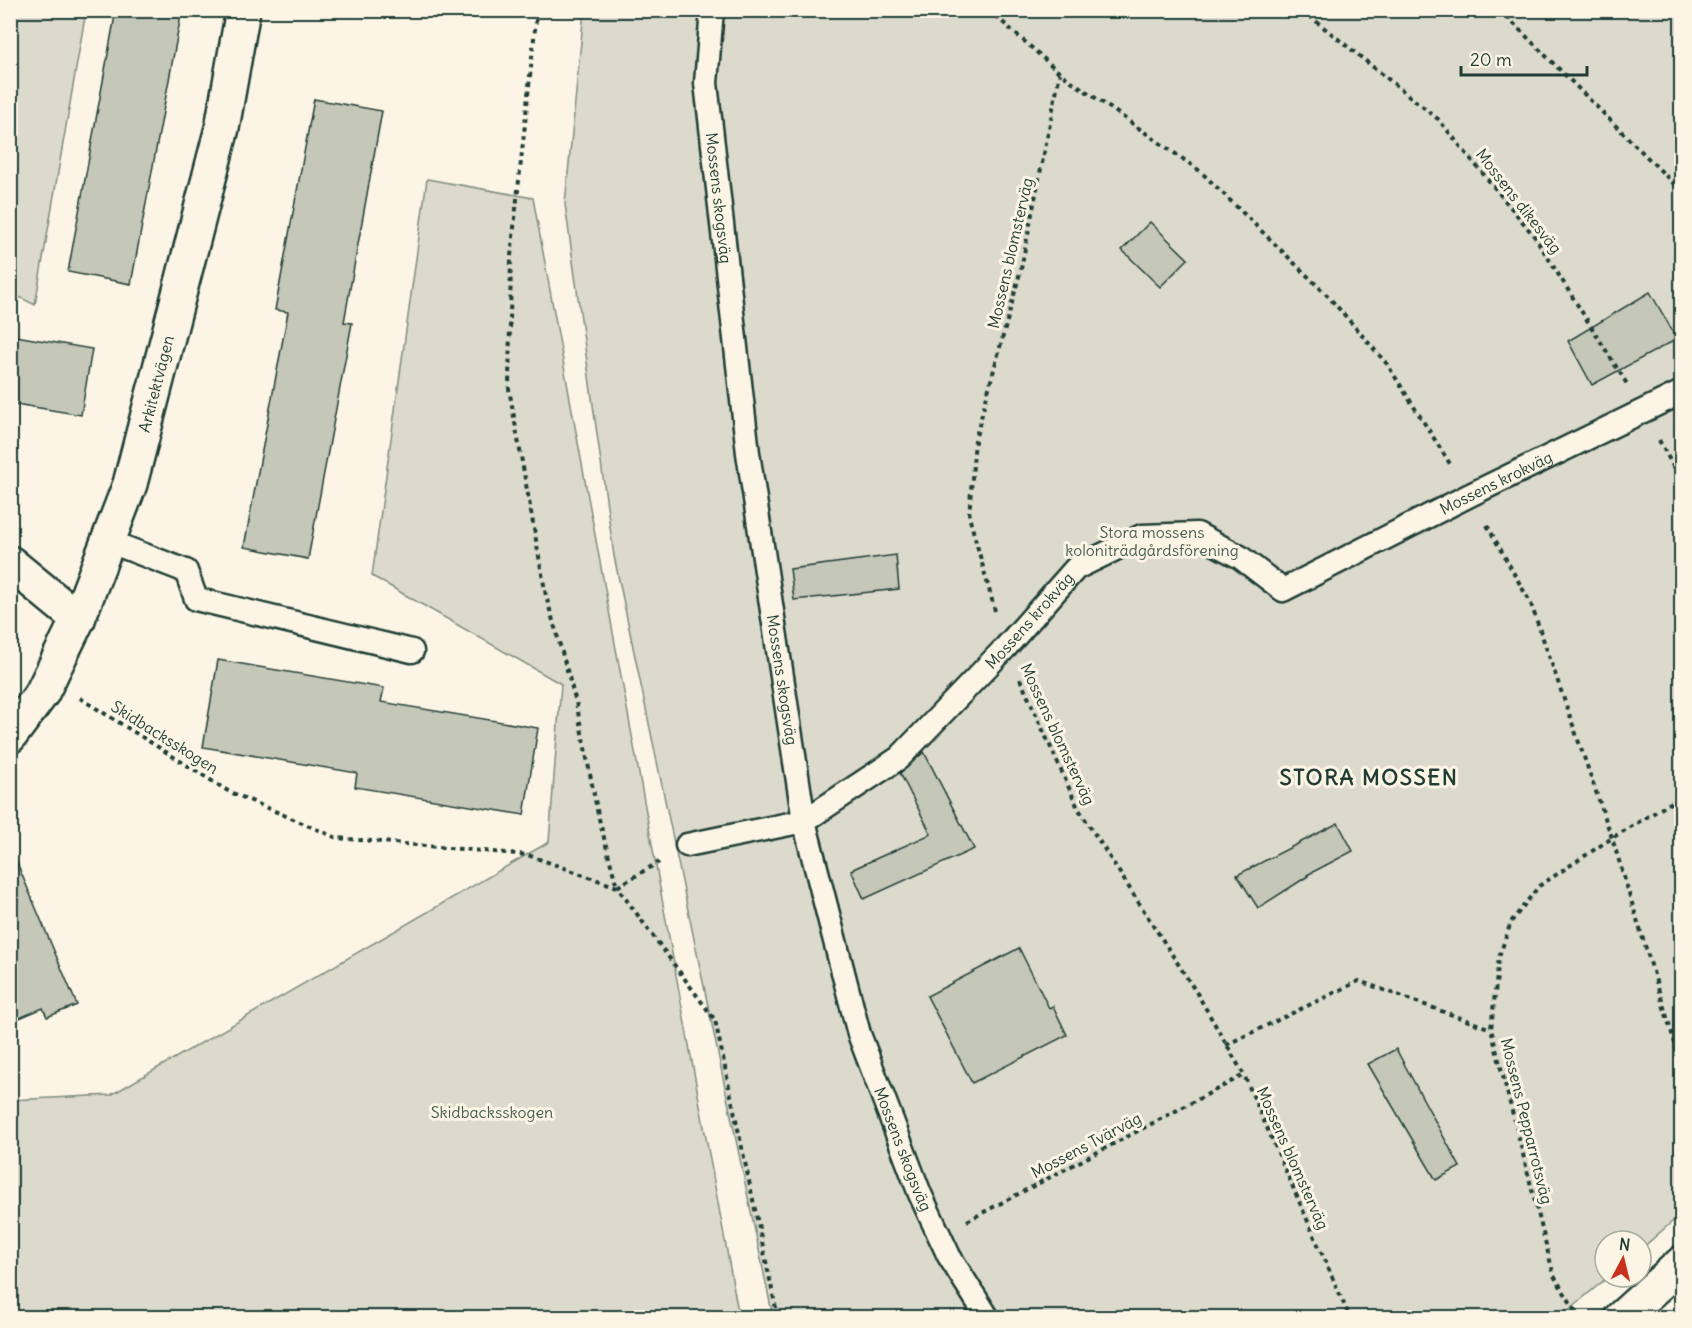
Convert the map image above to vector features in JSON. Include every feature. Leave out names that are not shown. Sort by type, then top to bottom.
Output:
[{"type":"street","name":"Arkitektvägen","points":[[10,735],[50,679],[78,619],[130,484],[219,140],[243,10]]},
{"type":"street","points":[[10,562],[78,619]]},
{"type":"street","points":[[1621,1317],[1682,1263]]},
{"type":"lane","name":"Mossens skogsväg","points":[[712,10],[706,82],[748,453],[804,821],[859,1034],[920,1194],[949,1256],[988,1317]]},
{"type":"lane","name":"Mossens krokväg","points":[[687,844],[804,821],[899,758],[1005,648],[1076,568],[1142,536],[1197,534],[1240,557],[1283,590],[1470,495],[1682,392]]},
{"type":"lane","points":[[108,541],[186,571],[196,599],[412,651]]},
{"type":"path","points":[[537,10],[511,256],[509,389],[546,596],[576,702],[598,815],[617,887],[716,1020],[778,1317]]},
{"type":"path","name":"Mossens dikesväg","points":[[1302,10],[1438,120],[1535,237],[1644,411],[1682,483]]},
{"type":"path","points":[[1500,10],[1682,192]]},
{"type":"path","name":"Mossens blomsterväg","points":[[1060,73],[1021,269],[975,440],[969,516],[1005,648],[1078,808],[1198,995],[1244,1075],[1350,1317]]},
{"type":"path","name":"Skidbacksskogen","points":[[50,679],[228,791],[337,838],[528,855],[617,887]]},
{"type":"path","name":"Mossens Pepparrotsväg","points":[[1580,1317],[1554,1276],[1491,1029],[1498,957],[1511,922],[1539,886],[1682,796]]},
{"type":"path","points":[[617,887],[687,844]]},
{"type":"path","points":[[1226,1045],[1359,981],[1491,1029]]},
{"type":"path","name":"Mossens Tvärväg","points":[[940,1236],[1244,1075]]},
{"type":"green space","points":[[10,11],[86,11],[35,305],[11,293]]},
{"type":"green space","name":"Stora mossens koloniträdgårdsförening","points":[[584,11],[1681,11],[1681,1214],[1653,1238],[1653,1229],[1593,1229],[1594,1289],[1560,1317],[773,1317],[614,556],[565,204]]},
{"type":"green space","name":"Skidbacksskogen","points":[[427,179],[533,198],[739,1317],[11,1317],[11,1100],[111,1095],[549,842],[561,684],[372,576]]},
{"type":"building","points":[[116,10],[182,10],[131,284],[68,272]]},
{"type":"building","points":[[314,99],[382,111],[344,322],[352,323],[308,559],[244,547],[288,312],[275,310]]},
{"type":"building","points":[[1150,222],[1188,259],[1160,287],[1122,250]]},
{"type":"building","points":[[1650,292],[1677,339],[1592,385],[1568,341]]},
{"type":"building","points":[[10,335],[92,349],[81,415],[10,403]]},
{"type":"building","points":[[896,555],[899,589],[794,600],[790,569]]},
{"type":"building","points":[[218,660],[384,688],[381,702],[538,728],[524,815],[355,787],[357,773],[203,747]]},
{"type":"building","points":[[924,752],[974,849],[864,899],[851,870],[931,834],[900,773]]},
{"type":"building","points":[[1338,823],[1353,851],[1307,875],[1258,908],[1237,875]]},
{"type":"building","points":[[11,849],[77,1005],[47,1017],[43,1008],[10,1022]]},
{"type":"building","points":[[1019,948],[1049,1008],[1053,1006],[1067,1035],[972,1083],[927,996]]},
{"type":"building","points":[[1396,1049],[1460,1167],[1436,1180],[1368,1064]]},
{"type":"district","name":"STORA MOSSEN","points":[[1369,777]]}]
